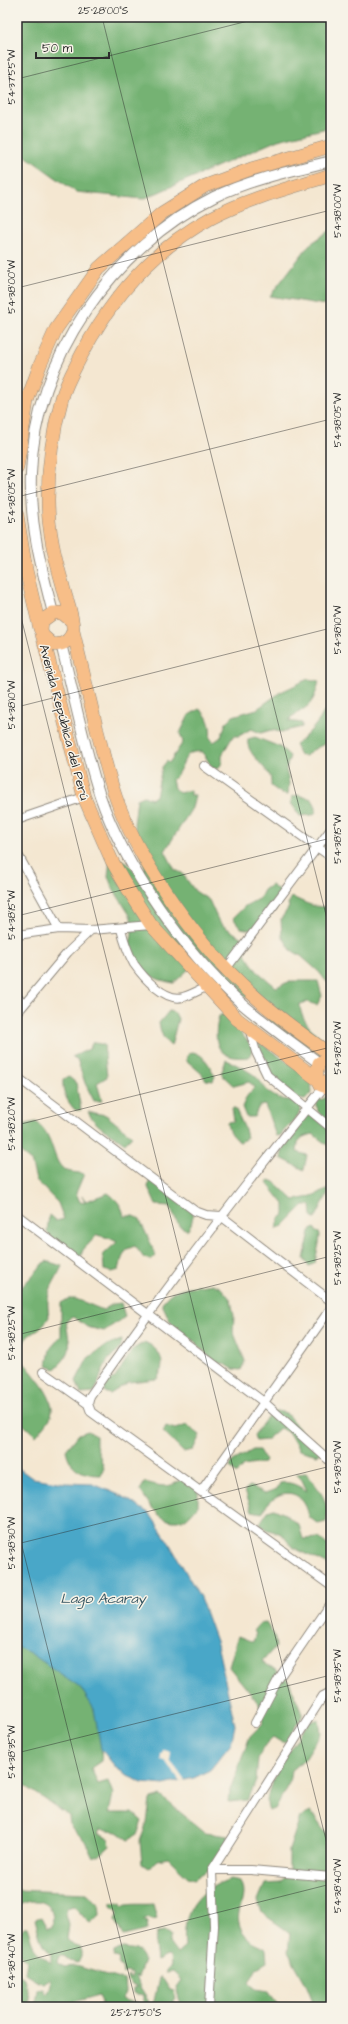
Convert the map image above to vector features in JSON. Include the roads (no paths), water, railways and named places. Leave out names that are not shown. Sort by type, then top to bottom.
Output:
[{"type":"highway","points":[[17,468],[27,401],[40,365],[56,329],[99,268],[162,213],[205,186],[251,168],[331,146]]},
{"type":"highway","points":[[326,1086],[316,1071],[327,1058],[249,992],[226,969],[179,912],[140,851],[119,807],[108,775],[54,556],[48,500],[50,466],[62,397],[74,369],[95,328],[114,300],[139,272],[192,229],[253,199],[331,176]]},
{"type":"highway","name":"Avenida República del Perú","points":[[17,515],[26,570],[84,797],[112,861],[151,925],[206,987],[237,1019],[326,1086]]},
{"type":"highway","points":[[53,613],[62,613],[72,626],[69,639],[61,644],[52,644],[41,632],[42,621],[53,613]]},
{"type":"street","points":[[53,613],[35,538],[31,473],[34,443],[46,393],[66,344],[85,310],[126,262],[150,240],[183,216],[213,198],[248,182],[331,161]]},
{"type":"street","points":[[61,644],[100,797],[136,873],[187,945],[240,1002],[327,1058]]},
{"type":"street","points":[[204,766],[331,857]]},
{"type":"street","points":[[17,820],[84,797]]},
{"type":"street","points":[[226,969],[331,829]]},
{"type":"street","points":[[17,853],[59,929]]},
{"type":"street","points":[[17,935],[59,929],[121,929],[151,925]]},
{"type":"street","points":[[121,929],[134,964],[148,980],[161,991],[172,997],[182,997],[206,987]]},
{"type":"street","points":[[17,1013],[68,952],[91,930]]},
{"type":"street","points":[[17,996],[23,1005]]},
{"type":"street","points":[[249,1028],[256,1052],[267,1075],[306,1109],[331,1128]]},
{"type":"street","points":[[17,1077],[195,1211],[206,1215],[221,1216],[331,1301]]},
{"type":"street","points":[[88,1404],[90,1396],[147,1314],[221,1216],[326,1086]]},
{"type":"street","points":[[17,1215],[265,1403],[331,1462]]},
{"type":"street","points":[[201,1492],[331,1308]]},
{"type":"street","points":[[43,1372],[88,1404],[91,1412],[331,1586]]},
{"type":"street","points":[[255,1723],[279,1678],[331,1602]]},
{"type":"street","points":[[209,2007],[214,1926],[212,1870],[323,1696],[331,1692]]},
{"type":"street","points":[[212,1870],[251,1870],[331,1878]]},
{"type":"water","name":"Lago Acaray","points":[[17,1467],[32,1478],[65,1483],[93,1484],[124,1497],[150,1514],[168,1541],[200,1597],[217,1644],[235,1725],[231,1744],[210,1770],[194,1778],[164,1785],[142,1783],[117,1769],[101,1749],[94,1709],[80,1687],[30,1653],[17,1647]]}]
